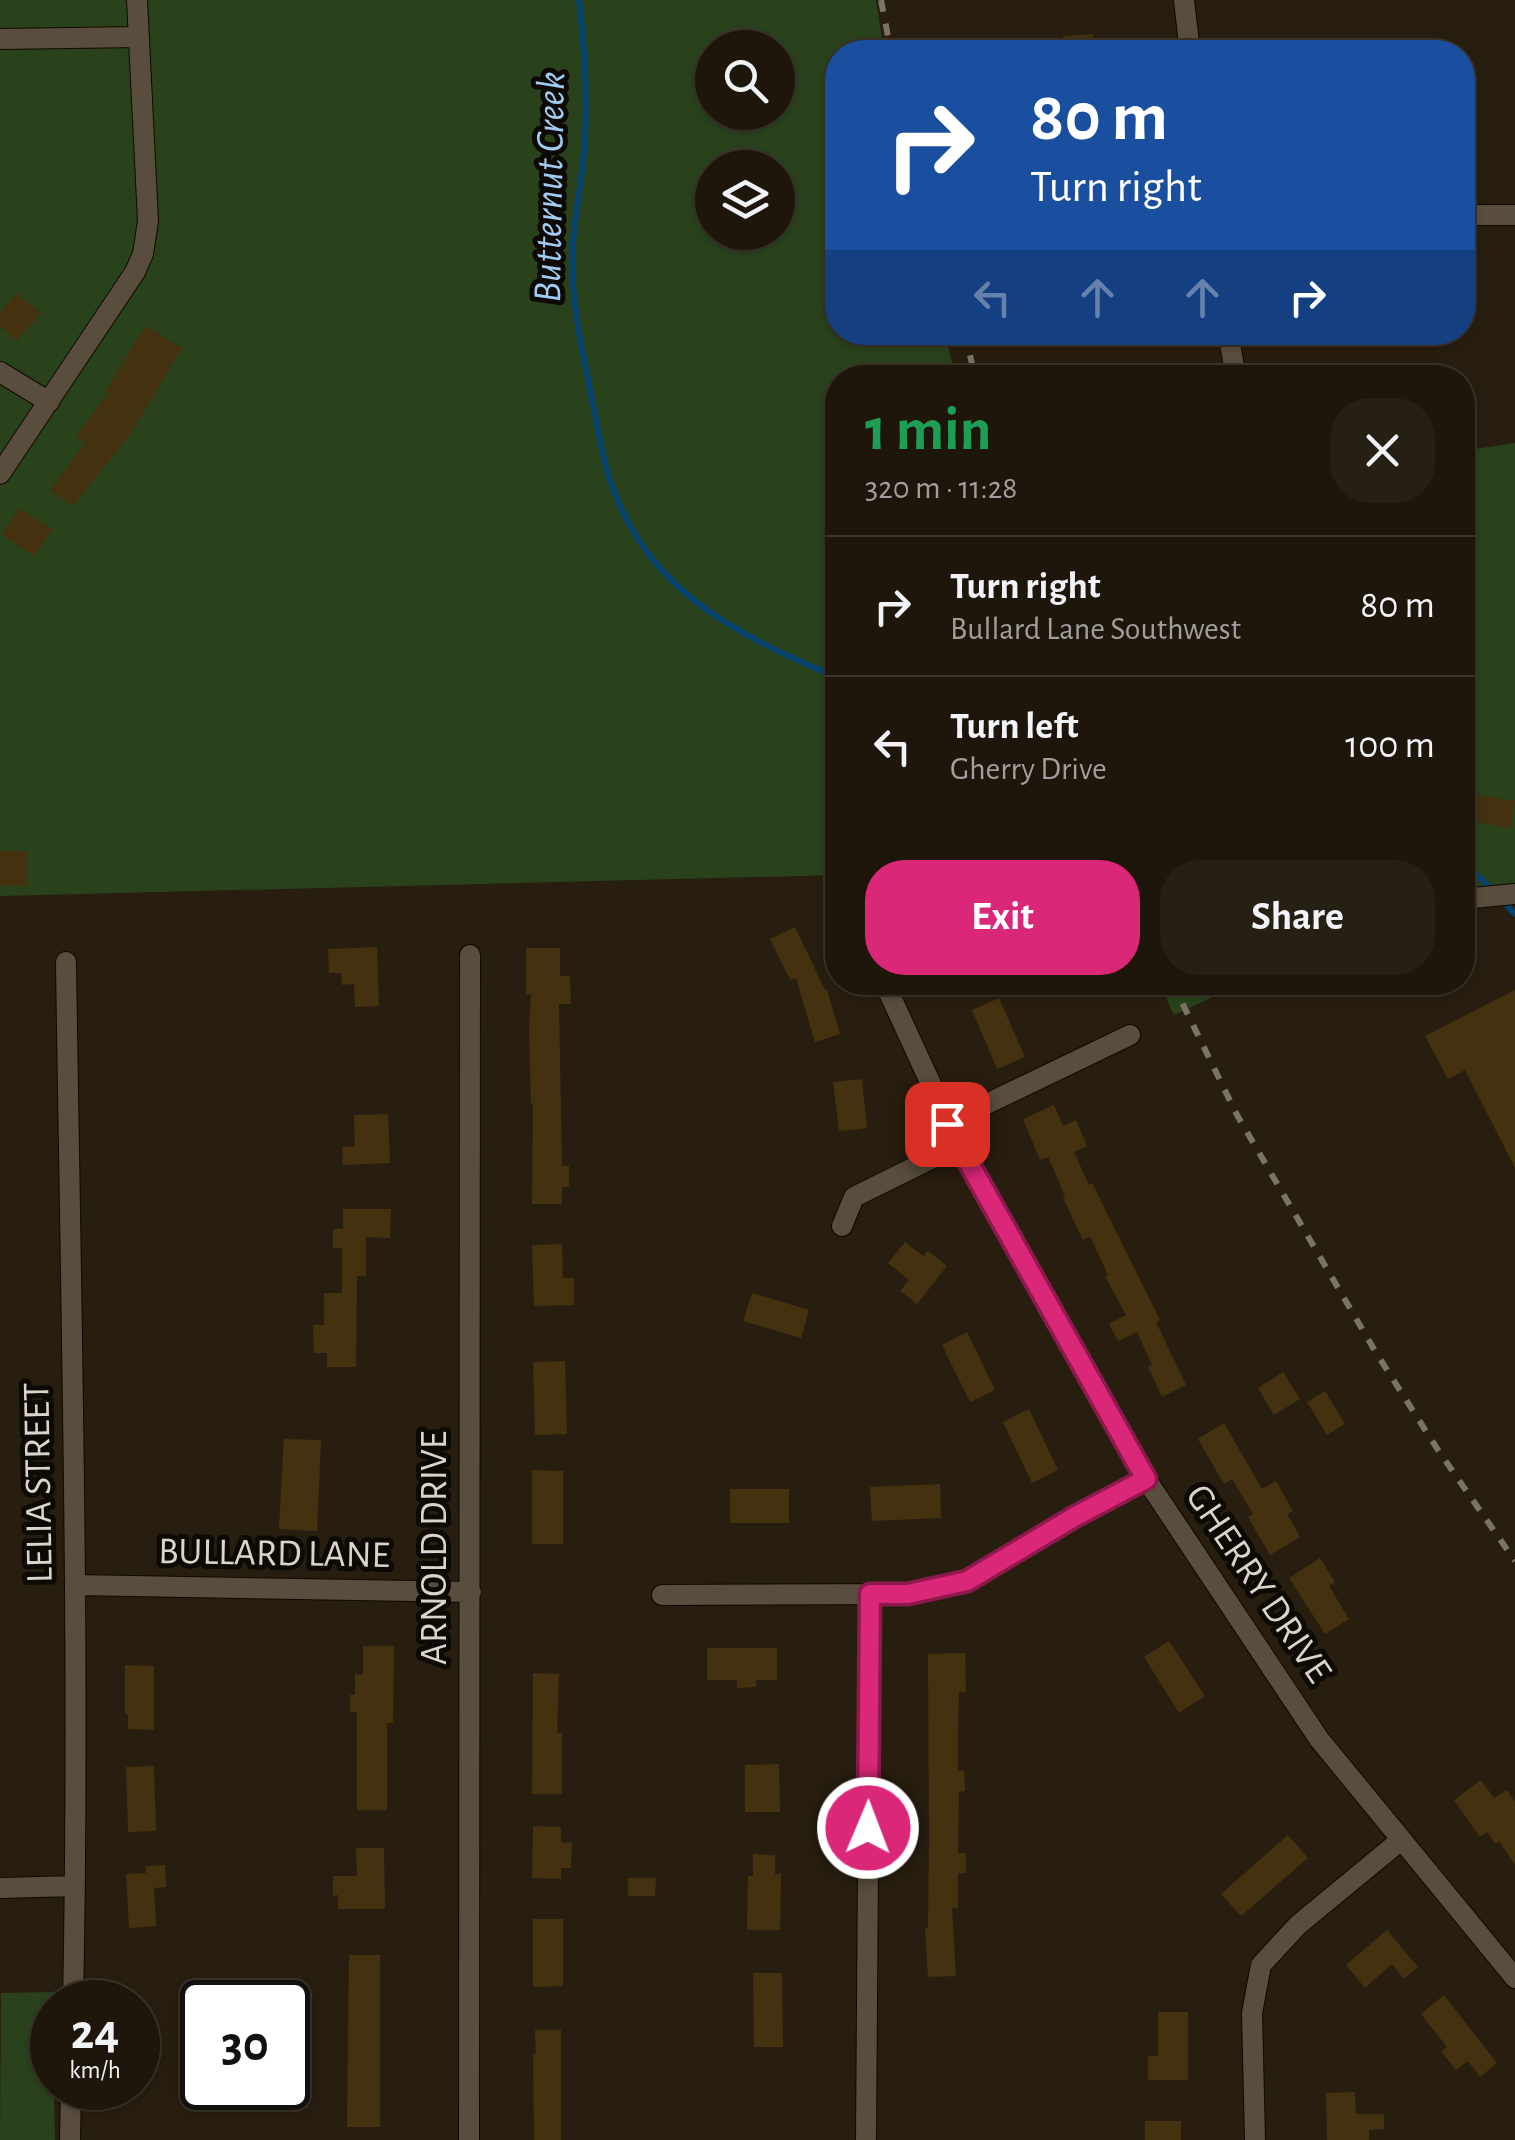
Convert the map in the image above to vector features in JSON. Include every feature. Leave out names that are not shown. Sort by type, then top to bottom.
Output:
[{"type":"street","points":[[0,474],[135,272],[143,254],[148,221],[137,0]]},
{"type":"street","points":[[1184,0],[1189,40]]},
{"type":"street","points":[[0,39],[139,37]]},
{"type":"street","points":[[1475,215],[1515,215]]},
{"type":"street","points":[[0,372],[49,402]]},
{"type":"street","points":[[1475,898],[1515,894]]},
{"type":"street","name":"ARNOLD DRIVE","points":[[470,955],[470,2140]]},
{"type":"street","name":"LELIA STREET","points":[[66,962],[76,1586],[73,1980]]},
{"type":"street","name":"GHERRY DRIVE","points":[[890,995],[947,1124],[1146,1479],[1320,1740],[1515,1978]]},
{"type":"street","points":[[947,1124],[1130,1035]]},
{"type":"street","points":[[842,1226],[854,1197],[959,1145]]},
{"type":"street","points":[[662,1595],[908,1594],[967,1581],[1146,1479]]},
{"type":"street","name":"BULLARD LANE","points":[[76,1586],[470,1592]]},
{"type":"street","points":[[866,2140],[870,1594]]},
{"type":"street","points":[[1254,2140],[1252,2013],[1261,1965],[1298,1924],[1401,1840]]},
{"type":"street","points":[[0,1888],[75,1886]]},
{"type":"street","points":[[70,2140],[71,2110]]},
{"type":"green space","points":[[0,0],[876,0],[882,40],[825,40],[825,345],[947,345],[953,365],[825,365],[825,875],[0,896]]},
{"type":"green space","points":[[1515,443],[1515,896],[1475,906],[1475,449]]},
{"type":"green space","points":[[1165,995],[1216,995],[1174,1015]]},
{"type":"green space","points":[[30,1992],[30,2110],[54,2110],[55,2140],[0,2140],[1,1993]]},
{"type":"building","points":[[1093,34],[1094,40],[1063,40],[1063,36]]},
{"type":"building","points":[[16,293],[41,313],[17,341],[0,327],[0,313]]},
{"type":"building","points":[[145,326],[182,348],[131,433],[73,506],[50,490],[85,443],[76,436],[108,393],[105,392]]},
{"type":"building","points":[[19,508],[52,529],[34,556],[2,535]]},
{"type":"building","points":[[1475,794],[1515,801],[1510,828],[1475,822]]},
{"type":"building","points":[[0,851],[27,851],[27,886],[0,886]]},
{"type":"building","points":[[795,927],[825,995],[828,995],[840,1034],[815,1042],[796,978],[790,980],[770,939]]},
{"type":"building","points":[[377,947],[379,1006],[355,1007],[354,984],[342,985],[341,973],[329,973],[328,949]]},
{"type":"building","points":[[526,948],[560,948],[560,976],[570,976],[571,1004],[559,1004],[562,1166],[569,1166],[569,1187],[562,1187],[562,1204],[532,1204],[531,994],[526,995]]},
{"type":"building","points":[[1515,990],[1515,1168],[1465,1070],[1448,1079],[1425,1036]]},
{"type":"building","points":[[999,998],[1025,1057],[997,1069],[972,1010]]},
{"type":"building","points":[[862,1079],[867,1128],[839,1131],[833,1082]]},
{"type":"building","points":[[1054,1105],[1063,1126],[1076,1120],[1087,1146],[1074,1152],[1160,1320],[1156,1322],[1186,1385],[1162,1397],[1137,1332],[1118,1341],[1109,1324],[1126,1315],[1090,1236],[1083,1240],[1048,1157],[1040,1160],[1023,1119]]},
{"type":"building","points":[[388,1114],[390,1163],[343,1165],[342,1147],[355,1146],[354,1115]]},
{"type":"building","points":[[343,1209],[391,1209],[390,1238],[366,1237],[366,1276],[357,1276],[356,1367],[327,1367],[327,1353],[314,1353],[313,1325],[324,1325],[324,1293],[342,1293],[342,1248],[333,1248],[333,1229],[343,1229]]},
{"type":"building","points":[[905,1242],[923,1256],[928,1251],[947,1266],[917,1304],[900,1291],[909,1280],[888,1263]]},
{"type":"building","points":[[562,1244],[563,1278],[574,1278],[574,1305],[534,1306],[532,1245]]},
{"type":"building","points":[[752,1293],[809,1310],[801,1338],[743,1321]]},
{"type":"building","points":[[967,1332],[995,1390],[970,1402],[942,1345]]},
{"type":"building","points":[[565,1361],[567,1434],[535,1435],[533,1362]]},
{"type":"building","points":[[1283,1372],[1300,1399],[1274,1415],[1258,1388]]},
{"type":"building","points":[[1325,1391],[1345,1424],[1327,1435],[1307,1402]]},
{"type":"building","points":[[1029,1409],[1058,1470],[1032,1483],[1003,1422]]},
{"type":"building","points":[[1224,1423],[1262,1489],[1276,1481],[1293,1511],[1287,1514],[1300,1537],[1270,1555],[1248,1517],[1253,1514],[1232,1479],[1224,1484],[1198,1439]]},
{"type":"building","points":[[284,1439],[321,1440],[317,1531],[279,1529]]},
{"type":"building","points":[[532,1470],[563,1471],[563,1544],[532,1544]]},
{"type":"building","points":[[940,1484],[941,1518],[872,1521],[870,1487]]},
{"type":"building","points":[[730,1489],[789,1489],[789,1523],[730,1523]]},
{"type":"building","points":[[1320,1558],[1335,1582],[1329,1586],[1349,1619],[1325,1634],[1289,1578]]},
{"type":"building","points":[[1169,1641],[1205,1696],[1179,1713],[1144,1657]]},
{"type":"building","points":[[363,1646],[394,1646],[393,1723],[387,1723],[387,1810],[357,1810],[357,1712],[350,1712],[350,1695],[355,1695],[355,1674],[363,1675]]},
{"type":"building","points":[[707,1648],[777,1648],[777,1680],[756,1680],[756,1687],[737,1688],[737,1680],[707,1680]]},
{"type":"building","points":[[965,1653],[966,1692],[959,1692],[958,1771],[964,1771],[965,1791],[959,1792],[958,1853],[966,1853],[966,1873],[958,1873],[958,1908],[952,1908],[956,1976],[928,1977],[928,1654]]},
{"type":"building","points":[[125,1665],[154,1666],[154,1730],[128,1729]]},
{"type":"building","points":[[533,1673],[559,1674],[557,1733],[562,1733],[562,1794],[532,1794]]},
{"type":"building","points":[[779,1764],[780,1812],[745,1812],[745,1765]]},
{"type":"building","points":[[154,1766],[156,1831],[128,1832],[126,1767]]},
{"type":"building","points":[[1481,1780],[1494,1798],[1507,1790],[1515,1802],[1515,1865],[1499,1841],[1496,1844],[1487,1832],[1480,1837],[1454,1800]]},
{"type":"building","points":[[533,1826],[561,1827],[561,1842],[572,1843],[571,1868],[561,1868],[561,1879],[532,1878]]},
{"type":"building","points":[[1288,1835],[1308,1858],[1241,1916],[1221,1894]]},
{"type":"building","points":[[356,1848],[384,1848],[385,1909],[338,1909],[333,1876],[357,1876]]},
{"type":"building","points":[[753,1854],[775,1855],[775,1874],[781,1874],[780,1930],[747,1930],[748,1876],[753,1876]]},
{"type":"building","points":[[165,1865],[166,1887],[154,1888],[156,1926],[129,1928],[126,1874],[146,1873],[146,1866]]},
{"type":"building","points":[[628,1878],[656,1878],[655,1896],[628,1896]]},
{"type":"building","points":[[533,1919],[563,1919],[563,1986],[533,1987]]},
{"type":"building","points":[[1387,1930],[1418,1967],[1404,1979],[1392,1964],[1365,1988],[1346,1965]]},
{"type":"building","points":[[349,1955],[380,1955],[380,2127],[347,2127]]},
{"type":"building","points":[[753,1973],[782,1973],[783,2047],[754,2047]]},
{"type":"building","points":[[1444,1995],[1497,2063],[1480,2077],[1468,2061],[1456,2070],[1441,2051],[1447,2047],[1421,2014]]},
{"type":"building","points":[[1158,2012],[1188,2012],[1188,2080],[1148,2080],[1148,2056],[1158,2056]]},
{"type":"building","points":[[535,2030],[561,2030],[561,2140],[534,2140]]},
{"type":"building","points":[[1355,2092],[1356,2114],[1384,2114],[1384,2129],[1369,2130],[1369,2140],[1327,2140],[1326,2093]]},
{"type":"building","points":[[1145,2121],[1181,2121],[1181,2140],[1145,2140]]},
{"type":"waterway","name":"Butternut Creek","points":[[579,0],[586,113],[573,236],[573,281],[602,450],[621,509],[666,575],[695,601],[761,643],[825,672]]},
{"type":"waterway","name":"Butternut Creek","points":[[1475,873],[1493,891]]},
{"type":"waterway","name":"Butternut Creek","points":[[1502,900],[1515,914]]},
{"type":"railway","points":[[881,0],[889,40]]},
{"type":"railway","points":[[968,345],[972,365]]},
{"type":"railway","points":[[1178,995],[1237,1115],[1375,1351],[1515,1561]]},
{"type":"route","points":[[868,1828],[870,1594],[908,1594],[967,1581],[1146,1479],[947,1124]]}]
